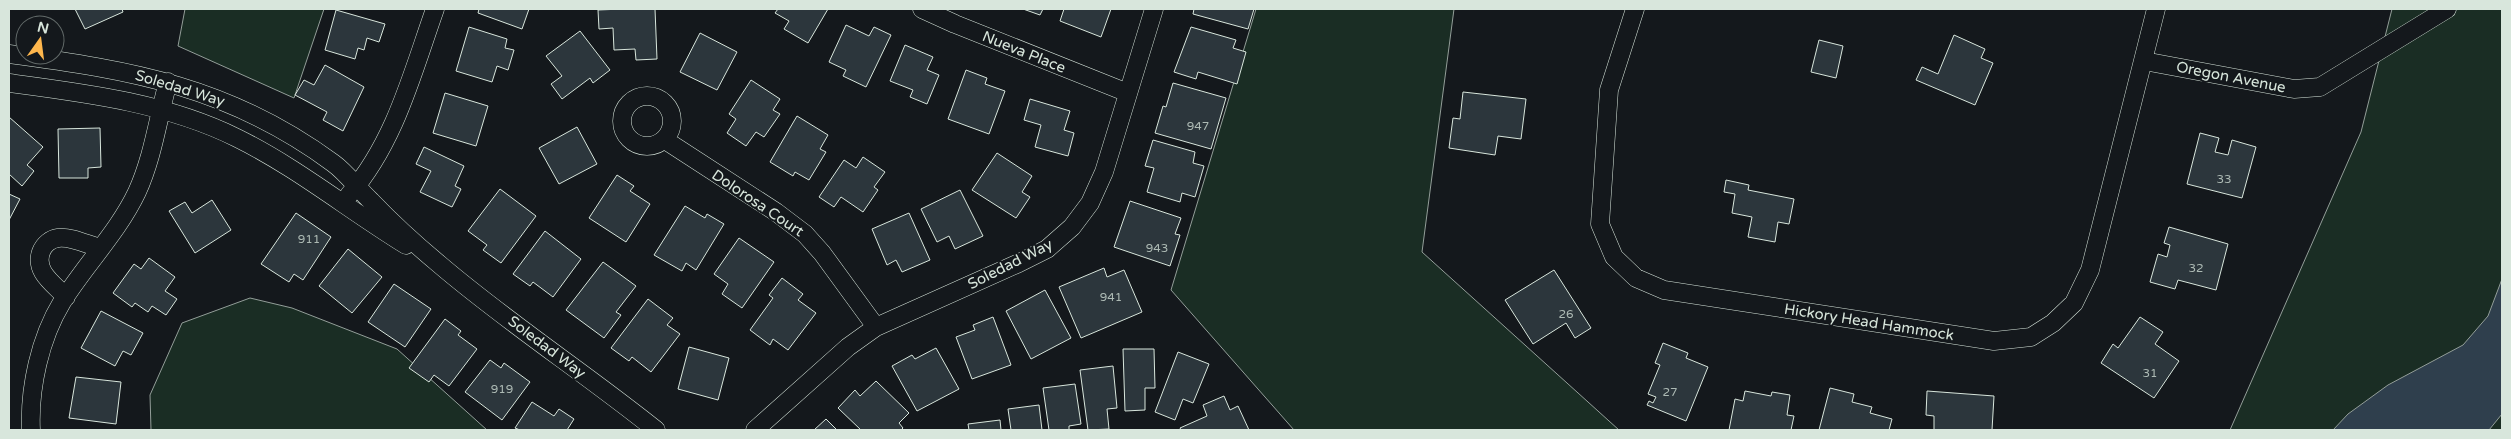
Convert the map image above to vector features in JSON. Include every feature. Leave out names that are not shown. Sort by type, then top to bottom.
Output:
[{"type":"street","points":[[341,204],[373,164],[395,123],[435,9]]},
{"type":"street","name":"Nueva Place","points":[[922,9],[955,24],[1128,92]]},
{"type":"street","name":"Soledad Way","points":[[755,430],[848,347],[876,327],[1047,249],[1072,227],[1090,203],[1104,172],[1154,9]]},
{"type":"street","name":"Hickory Head Hammock","points":[[1635,9],[1609,90],[1600,224],[1614,257],[1636,278],[1664,290],[1994,341],[2031,337],[2053,323],[2074,303],[2090,270],[2156,9]]},
{"type":"street","name":"Oregon Avenue","points":[[2144,61],[2294,89],[2320,87],[2447,9]]},
{"type":"street","name":"Soledad Way","points":[[9,54],[103,67],[168,82],[227,102],[268,121],[335,164],[439,264],[656,430]]},
{"type":"street","points":[[31,430],[30,415],[43,346],[66,296],[136,192],[148,162],[168,82]]},
{"type":"street","name":"Soledad Way","points":[[9,83],[115,99],[191,119],[235,137],[269,155],[341,204],[439,264]]},
{"type":"street","name":"Dolorosa Court","points":[[664,140],[776,212],[805,234],[822,252],[876,327]]},
{"type":"street","points":[[66,296],[46,277],[40,268],[39,258],[42,248],[50,241],[60,237],[100,248]]},
{"type":"green space","points":[[185,9],[324,9],[294,98],[178,46]]},
{"type":"green space","points":[[1256,9],[1454,9],[1422,252],[1619,430],[1294,430],[1171,290]]},
{"type":"green space","points":[[2392,9],[2502,9],[2502,430],[2230,430],[2361,132]]},
{"type":"green space","points":[[250,298],[292,308],[397,349],[487,430],[151,430],[150,395],[182,323]]},
{"type":"water","points":[[2502,279],[2502,414],[2489,430],[2333,430],[2348,414],[2388,385],[2463,345],[2488,316]]},
{"type":"building","points":[[75,9],[122,9],[123,12],[85,29]]},
{"type":"building","points":[[479,9],[529,9],[522,29],[478,13]]},
{"type":"building","points":[[655,9],[657,59],[636,60],[635,49],[614,50],[613,28],[599,29],[598,10]]},
{"type":"building","points":[[778,9],[828,9],[808,43],[784,29],[789,21],[775,13]]},
{"type":"building","points":[[1023,9],[1043,9],[1040,15]]},
{"type":"building","points":[[1064,9],[1111,9],[1101,37],[1060,21]]},
{"type":"building","points":[[1194,9],[1254,9],[1248,29],[1193,14]]},
{"type":"building","points":[[336,10],[385,24],[379,42],[367,38],[364,50],[358,48],[355,59],[325,50]]},
{"type":"building","points":[[846,25],[869,36],[874,27],[891,35],[866,87],[843,76],[846,70],[829,62]]},
{"type":"building","points":[[469,27],[507,39],[505,48],[514,50],[508,70],[497,66],[492,82],[456,71]]},
{"type":"building","points":[[1191,27],[1236,40],[1233,48],[1246,52],[1237,84],[1198,72],[1196,79],[1174,72]]},
{"type":"building","points":[[580,31],[610,70],[593,83],[590,78],[562,99],[551,84],[562,76],[546,56]]},
{"type":"building","points":[[700,33],[737,52],[717,90],[680,72]]},
{"type":"building","points":[[1954,35],[1985,49],[1981,58],[1993,63],[1975,105],[1916,80],[1922,67],[1938,74]]},
{"type":"building","points":[[1819,40],[1843,46],[1836,78],[1811,72]]},
{"type":"building","points":[[905,45],[933,57],[927,70],[939,75],[927,104],[910,97],[913,90],[890,81]]},
{"type":"building","points":[[325,65],[364,87],[343,131],[323,120],[327,112],[295,95],[304,80],[314,85]]},
{"type":"building","points":[[966,70],[987,78],[985,84],[1005,91],[989,134],[948,119]]},
{"type":"building","points":[[751,80],[780,99],[773,110],[780,114],[764,137],[756,132],[746,146],[727,133],[736,119],[729,114]]},
{"type":"building","points":[[1173,83],[1226,98],[1211,149],[1155,133],[1163,106],[1166,107]]},
{"type":"building","points":[[1463,92],[1526,99],[1521,139],[1498,136],[1495,155],[1449,148],[1453,118],[1460,119]]},
{"type":"building","points":[[445,93],[488,106],[476,146],[433,133]]},
{"type":"building","points":[[1030,99],[1070,111],[1064,130],[1074,133],[1068,156],[1035,147],[1041,125],[1024,120]]},
{"type":"building","points":[[797,116],[828,135],[820,149],[826,152],[809,180],[795,172],[793,176],[770,162]]},
{"type":"building","points":[[9,117],[43,147],[27,165],[34,171],[22,186],[9,174]]},
{"type":"building","points":[[577,127],[597,164],[559,184],[539,148]]},
{"type":"building","points":[[100,128],[101,167],[88,168],[88,178],[59,178],[58,129]]},
{"type":"building","points":[[2200,133],[2219,138],[2215,152],[2228,155],[2232,140],[2256,147],[2242,198],[2187,184]]},
{"type":"building","points":[[1153,140],[1195,152],[1193,163],[1204,166],[1195,197],[1182,193],[1180,202],[1147,192],[1154,168],[1145,166]]},
{"type":"building","points":[[424,147],[464,166],[455,186],[461,189],[452,207],[420,192],[431,171],[416,164]]},
{"type":"building","points":[[997,153],[1032,176],[1022,192],[1030,197],[1016,218],[972,190]]},
{"type":"building","points":[[863,157],[885,172],[874,187],[878,190],[863,212],[841,197],[834,207],[819,197],[844,160],[856,168]]},
{"type":"building","points":[[617,175],[634,186],[630,191],[650,204],[626,242],[589,218]]},
{"type":"building","points":[[1726,180],[1749,185],[1748,190],[1794,199],[1789,224],[1778,222],[1775,242],[1748,237],[1752,217],[1732,213],[1735,194],[1724,192]]},
{"type":"building","points":[[500,189],[536,216],[501,263],[483,250],[487,245],[468,231]]},
{"type":"building","points":[[960,190],[983,236],[955,249],[949,236],[937,242],[921,209]]},
{"type":"building","points":[[9,194],[20,199],[9,220]]},
{"type":"building","points":[[212,200],[231,230],[195,253],[169,211],[185,202],[192,213]]},
{"type":"building","points":[[1130,201],[1181,218],[1175,234],[1180,235],[1170,266],[1114,247]]},
{"type":"building","points":[[685,206],[705,218],[707,214],[724,224],[696,270],[686,263],[682,271],[654,255]]},
{"type":"building","points":[[296,213],[331,237],[303,280],[294,274],[289,282],[261,264]]},
{"type":"building","points":[[909,213],[930,260],[902,272],[896,260],[887,265],[872,229]]},
{"type":"building","points":[[2169,227],[2228,244],[2216,290],[2178,280],[2175,289],[2150,282],[2158,254],[2167,257],[2170,245],[2164,243]]},
{"type":"building","points":[[545,231],[581,259],[553,297],[533,282],[530,286],[513,274]]},
{"type":"building","points":[[739,238],[774,262],[742,308],[722,294],[728,284],[714,274]]},
{"type":"building","points":[[348,249],[382,277],[352,313],[319,286]]},
{"type":"building","points":[[149,258],[175,277],[165,291],[177,299],[166,315],[152,306],[148,312],[135,303],[132,307],[113,293],[134,264],[141,269]]},
{"type":"building","points":[[603,262],[636,286],[616,312],[621,315],[604,338],[566,310]]},
{"type":"building","points":[[1104,268],[1107,277],[1124,270],[1142,312],[1081,338],[1059,287]]},
{"type":"building","points":[[1554,270],[1591,328],[1575,338],[1566,323],[1533,344],[1505,300]]},
{"type":"building","points":[[782,278],[803,294],[798,300],[816,313],[788,350],[773,339],[770,345],[750,330],[773,298],[769,295]]},
{"type":"building","points":[[394,284],[431,309],[405,347],[368,322]]},
{"type":"building","points":[[1045,290],[1071,338],[1031,359],[1006,311]]},
{"type":"building","points":[[648,299],[673,318],[667,325],[680,334],[651,372],[632,357],[629,361],[611,348]]},
{"type":"building","points":[[101,311],[143,333],[131,355],[123,351],[115,366],[81,348]]},
{"type":"building","points":[[993,317],[1011,365],[972,379],[956,337],[975,330],[973,325]]},
{"type":"building","points":[[2140,317],[2163,332],[2155,344],[2179,361],[2154,398],[2101,363],[2113,344],[2118,348]]},
{"type":"building","points":[[445,319],[461,331],[458,335],[477,349],[449,386],[434,375],[429,382],[409,368]]},
{"type":"building","points":[[1663,343],[1688,353],[1686,358],[1708,367],[1686,421],[1647,405],[1649,401],[1653,403],[1656,397],[1648,394],[1660,365],[1655,363]]},
{"type":"building","points":[[689,347],[729,358],[718,400],[678,389]]},
{"type":"building","points":[[936,348],[959,389],[917,411],[892,366],[912,355],[915,359]]},
{"type":"building","points":[[1123,349],[1154,349],[1155,388],[1145,388],[1145,410],[1125,411]]},
{"type":"building","points":[[1178,352],[1209,364],[1193,403],[1183,399],[1175,420],[1155,412]]},
{"type":"building","points":[[490,360],[501,368],[504,363],[530,382],[502,420],[465,392]]},
{"type":"building","points":[[1113,366],[1117,408],[1107,409],[1109,429],[1088,430],[1080,370]]},
{"type":"building","points":[[76,377],[121,382],[116,424],[69,418]]},
{"type":"building","points":[[876,381],[909,413],[899,423],[903,428],[901,430],[861,430],[838,408],[855,390],[860,396]]},
{"type":"building","points":[[1075,384],[1081,424],[1069,426],[1069,430],[1049,430],[1043,388]]},
{"type":"building","points":[[1830,388],[1854,394],[1852,402],[1872,407],[1870,413],[1892,419],[1889,430],[1819,430]]},
{"type":"building","points":[[1745,391],[1771,396],[1772,392],[1790,395],[1787,415],[1794,416],[1791,430],[1729,430],[1735,399],[1743,401]]},
{"type":"building","points":[[1927,391],[1994,396],[1992,430],[1934,430],[1934,416],[1926,415]]},
{"type":"building","points":[[1224,396],[1230,410],[1238,406],[1249,430],[1181,430],[1180,428],[1207,416],[1203,405]]},
{"type":"building","points":[[532,402],[554,416],[559,409],[574,419],[567,430],[520,430],[515,428]]},
{"type":"building","points":[[1039,405],[1042,430],[1011,430],[1008,409]]},
{"type":"building","points":[[826,419],[837,430],[814,430]]},
{"type":"building","points":[[1000,420],[1001,430],[969,430],[968,424]]}]
